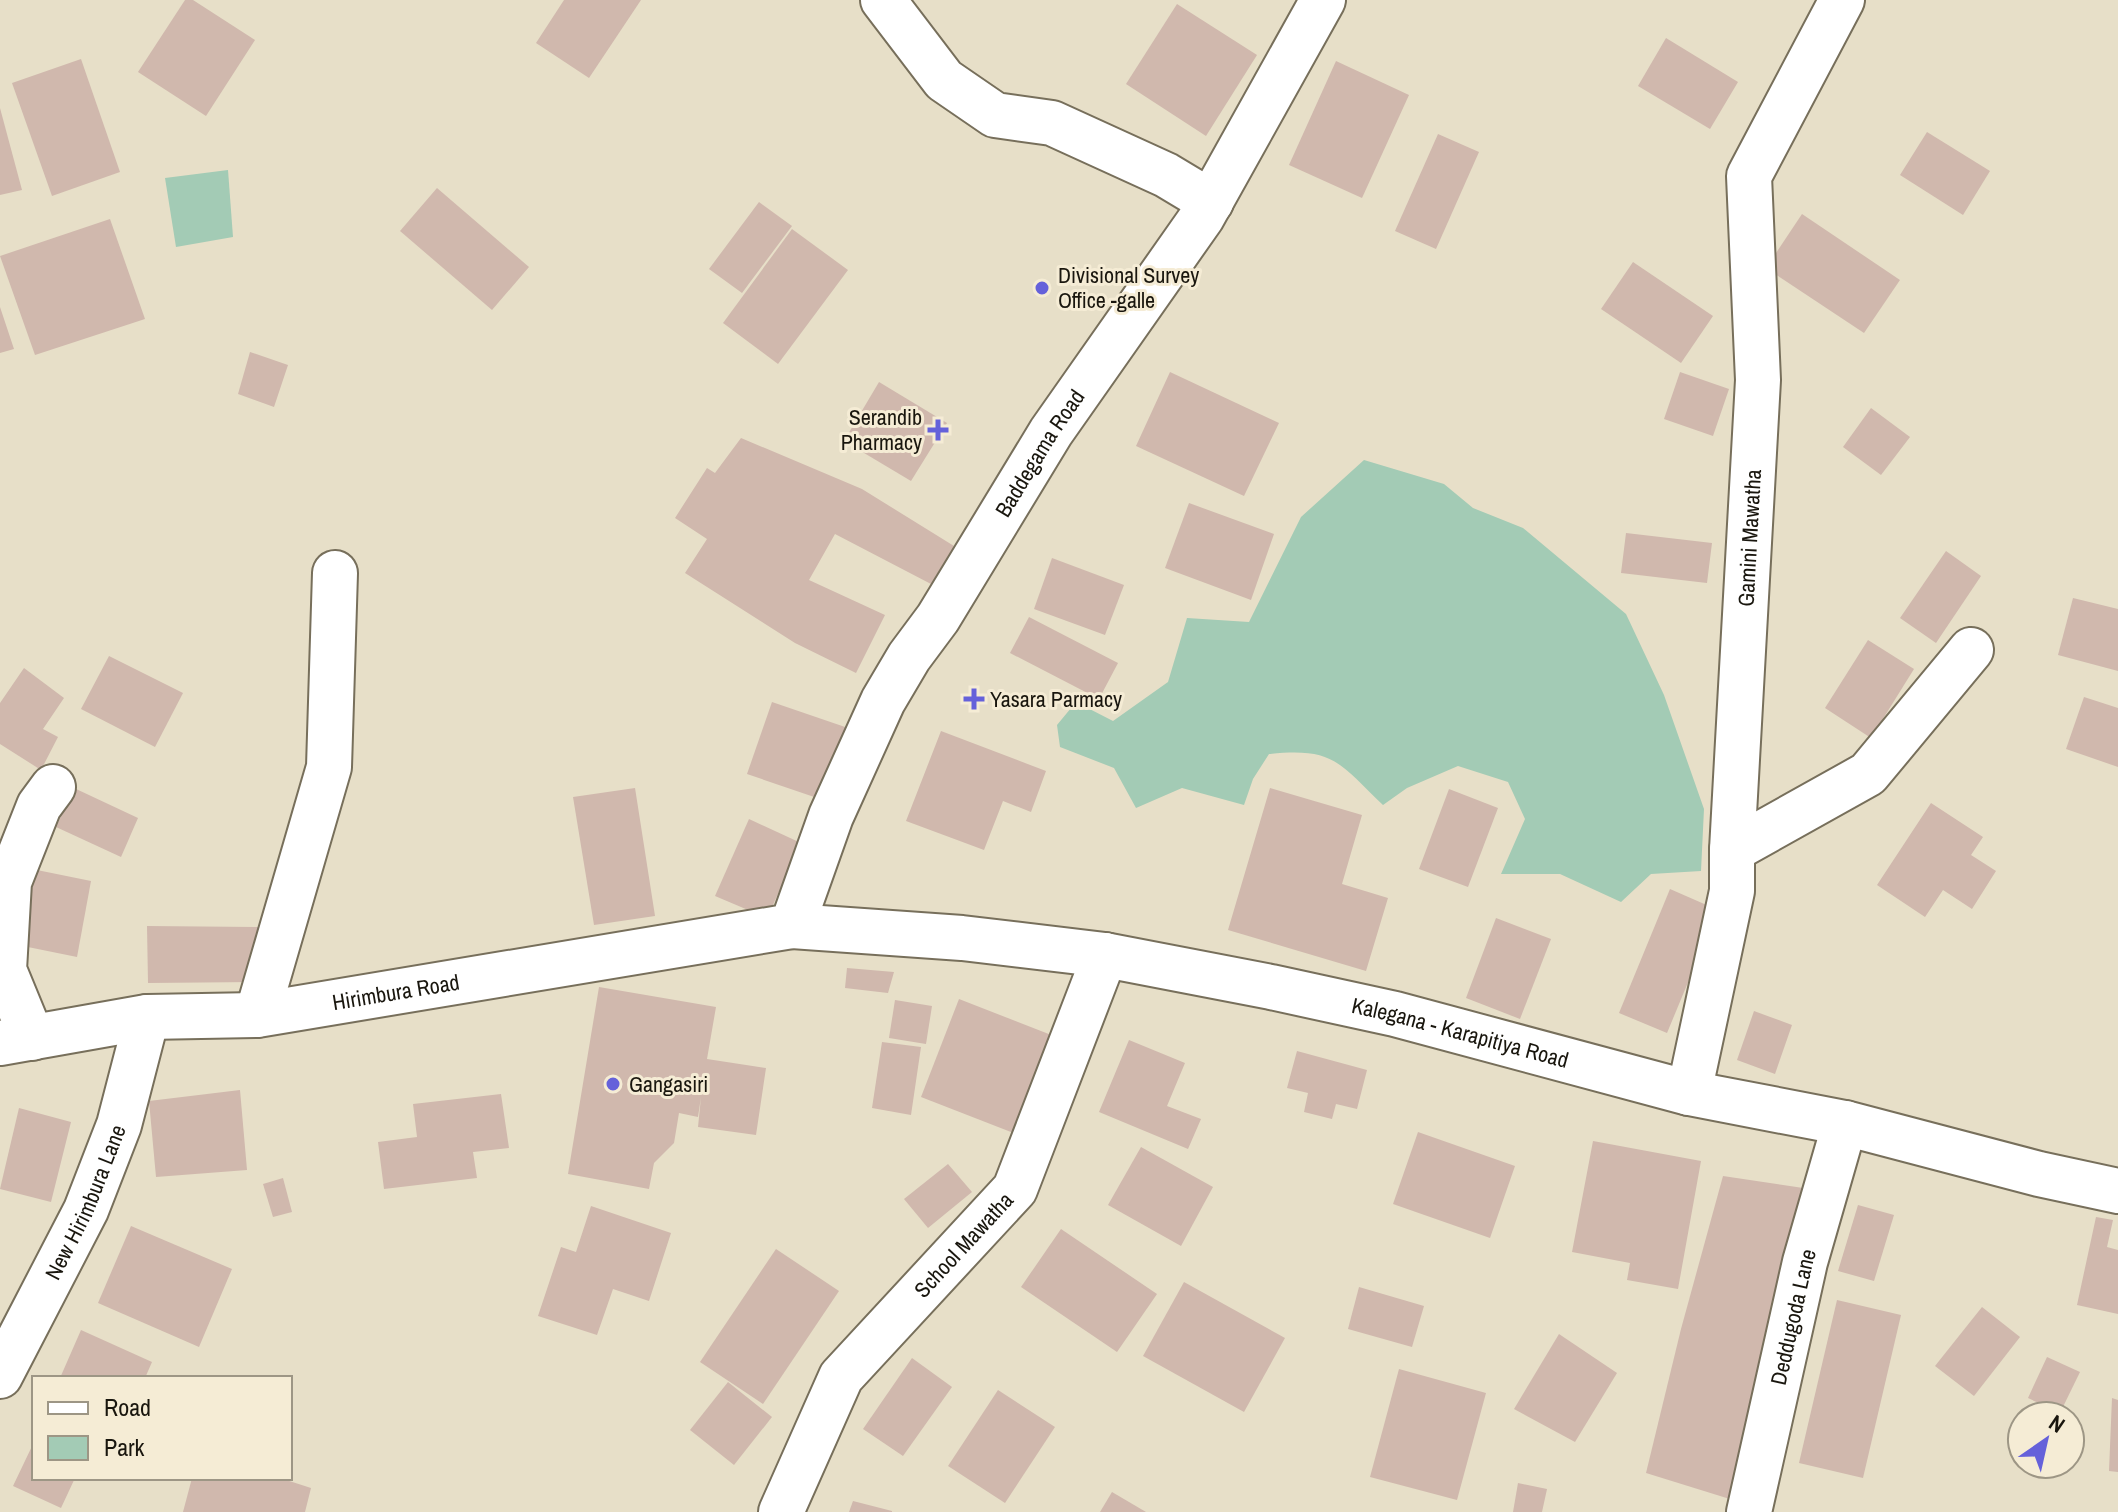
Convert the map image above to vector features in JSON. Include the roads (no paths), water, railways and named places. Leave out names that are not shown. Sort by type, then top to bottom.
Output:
[{"type":"street","points":[[883,0],[944,80],[995,115],[1052,123],[1166,175],[1211,202]]},
{"type":"street","name":"Baddegama Road","points":[[792,926],[831,816],[890,690],[909,657],[938,618],[1051,432],[1211,202],[1323,0]]},
{"type":"street","name":"Gamini Mawatha","points":[[1689,1093],[1732,891],[1758,380],[1749,176],[1842,0]]},
{"type":"street","points":[[257,1015],[329,767],[335,573]]},
{"type":"street","points":[[1732,850],[1868,774],[1971,650]]},
{"type":"street","points":[[16,1041],[4,970],[9,882],[39,806],[53,787]]},
{"type":"street","name":"Kalegana - Karapitiya Road","points":[[792,926],[962,938],[1105,955],[1271,987],[1395,1014],[1689,1093],[1845,1123],[2039,1174],[2118,1191]]},
{"type":"street","name":"Hirimbura Road","points":[[16,1041],[147,1017],[257,1015],[792,926]]},
{"type":"street","name":"School Mawatha","points":[[781,1512],[841,1377],[1015,1189],[1105,955]]},
{"type":"street","name":"New Hirimbura Lane","points":[[0,1376],[86,1210],[119,1125],[147,1017]]},
{"type":"street","name":"Deddugoda Lane","points":[[1749,1512],[1805,1262],[1845,1123]]},
{"type":"place","name":"Divisional Survey Office -galle","points":[[1042,288]]},
{"type":"place","name":"Serandib Pharmacy","points":[[938,430]]},
{"type":"place","name":"Yasara Parmacy","points":[[974,699]]},
{"type":"place","name":"Gangasiri","points":[[613,1084]]}]
